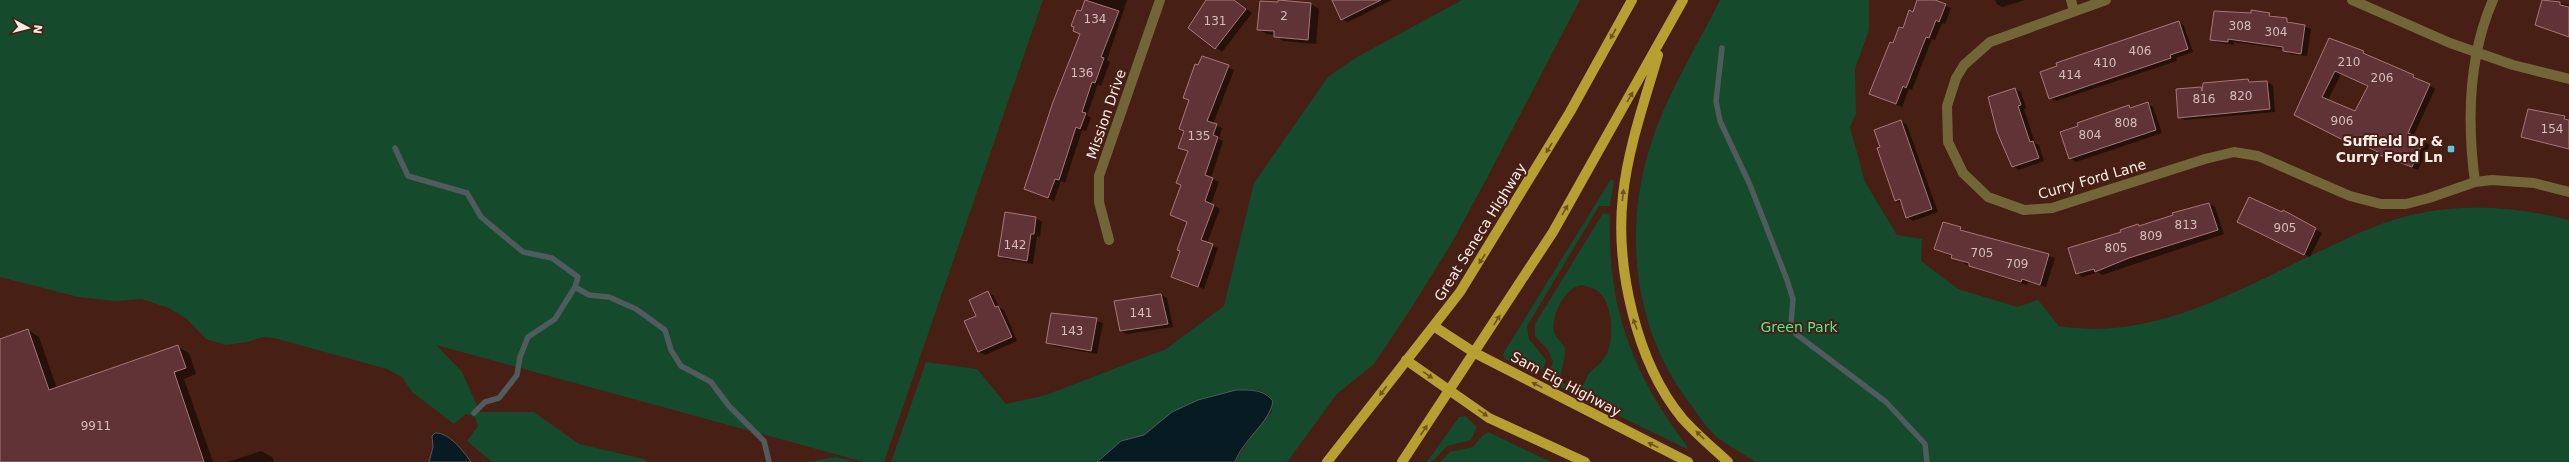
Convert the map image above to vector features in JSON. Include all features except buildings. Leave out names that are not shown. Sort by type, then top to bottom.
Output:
[{"type":"main road","name":"Great Seneca Highway","points":[[1328,462],[1460,292],[1505,222],[1570,112],[1632,0]]},
{"type":"main road","points":[[1402,462],[1476,353],[1553,232],[1683,0]]},
{"type":"main road","points":[[1664,36],[1633,144],[1623,196],[1622,243],[1631,313],[1652,369],[1682,417],[1728,462]]},
{"type":"main road","name":"Sam Eig Highway","points":[[1434,327],[1476,353],[1688,462]]},
{"type":"main road","points":[[1406,360],[1489,418],[1585,462]]},
{"type":"street","name":"Mission Drive","points":[[1108,240],[1099,202],[1099,176],[1160,0]]},
{"type":"street","points":[[2071,0],[2074,11]]},
{"type":"street","name":"Curry Ford Lane","points":[[2106,0],[1990,42],[1964,65],[1950,92],[1946,122],[1948,142],[1955,159],[1978,190],[1997,202],[2024,210],[2052,208],[2205,159],[2234,152],[2258,156],[2350,196],[2381,204],[2412,203],[2475,182],[2511,180],[2569,192]]},
{"type":"street","points":[[2352,0],[2450,44],[2569,79]]},
{"type":"street","points":[[2475,182],[2469,115],[2478,53],[2493,0]]},
{"type":"green space","points":[[0,0],[1043,0],[884,462],[864,462],[436,345],[462,372],[480,412],[534,412],[579,444],[644,459],[648,462],[492,462],[467,441],[478,426],[475,417],[466,414],[454,424],[412,392],[402,377],[387,369],[274,338],[263,337],[247,342],[226,345],[206,339],[187,319],[169,308],[142,299],[115,301],[78,297],[0,277]]},
{"type":"green space","points":[[1462,0],[1580,0],[1450,246],[1410,310],[1374,364],[1337,394],[1287,462],[1235,462],[1256,429],[1272,412],[1269,395],[1258,390],[1216,395],[1198,400],[1172,412],[1144,435],[1121,441],[1097,462],[891,462],[926,362],[977,369],[1006,404],[1046,395],[1166,349],[1224,306],[1254,183],[1328,77],[1357,57]]},
{"type":"green space","name":"Green Park","points":[[1720,0],[1869,0],[1869,30],[1855,69],[1856,114],[1850,127],[1865,182],[1897,235],[1922,239],[1921,261],[1958,289],[2017,307],[2038,300],[2059,326],[2095,329],[2131,326],[2166,318],[2200,307],[2233,293],[2341,241],[2383,223],[2416,214],[2455,208],[2493,208],[2531,212],[2569,220],[2569,462],[1756,462],[1718,438],[1707,427],[1672,377],[1657,347],[1646,315],[1639,283],[1636,249],[1637,216],[1641,183],[1655,131],[1681,74]]},
{"type":"green space","points":[[1611,179],[1614,181],[1610,206],[1599,206],[1527,326],[1529,339],[1546,360],[1543,370],[1524,361],[1520,367],[1504,358],[1503,354]]},
{"type":"green space","points":[[1603,213],[1608,214],[1610,217],[1610,250],[1613,281],[1627,339],[1638,366],[1652,393],[1687,446],[1687,449],[1546,380],[1553,362],[1548,350],[1535,336],[1535,324]],"holes":[[[1582,285],[1599,292],[1604,298],[1610,314],[1611,333],[1610,342],[1605,357],[1590,372],[1584,385],[1573,389],[1560,381],[1565,350],[1554,332],[1554,325],[1560,303],[1570,291]]]},
{"type":"green space","points":[[1465,416],[1477,427],[1471,440],[1447,446],[1432,462],[1427,462],[1459,417]]},
{"type":"green space","points":[[1488,432],[1551,462],[1440,462],[1450,452],[1473,447],[1482,436]]},
{"type":"green space","points":[[836,457],[856,462],[807,462]]},
{"type":"water","points":[[1236,390],[1252,390],[1261,392],[1273,401],[1271,409],[1244,446],[1235,462],[1097,462],[1121,441],[1144,435],[1172,412],[1198,400]]},
{"type":"water","points":[[435,433],[451,439],[471,462],[429,462],[433,447],[432,436]]},
{"type":"waterway","points":[[1722,48],[1716,101],[1720,121],[1750,185],[1787,280],[1793,299],[1791,324],[1796,334],[1886,402],[1925,444],[1927,462]]},
{"type":"waterway","points":[[395,148],[408,176],[467,193],[481,217],[523,252],[552,258],[578,277],[575,287],[589,295],[609,297],[636,309],[665,330],[671,350],[681,366],[711,382],[729,406],[764,441],[769,462]]},
{"type":"waterway","points":[[474,413],[485,402],[499,398],[517,375],[520,357],[528,337],[555,319],[575,287]]},
{"type":"place","name":"Suffield Dr & Curry Ford Ln","points":[[2451,149]]}]
